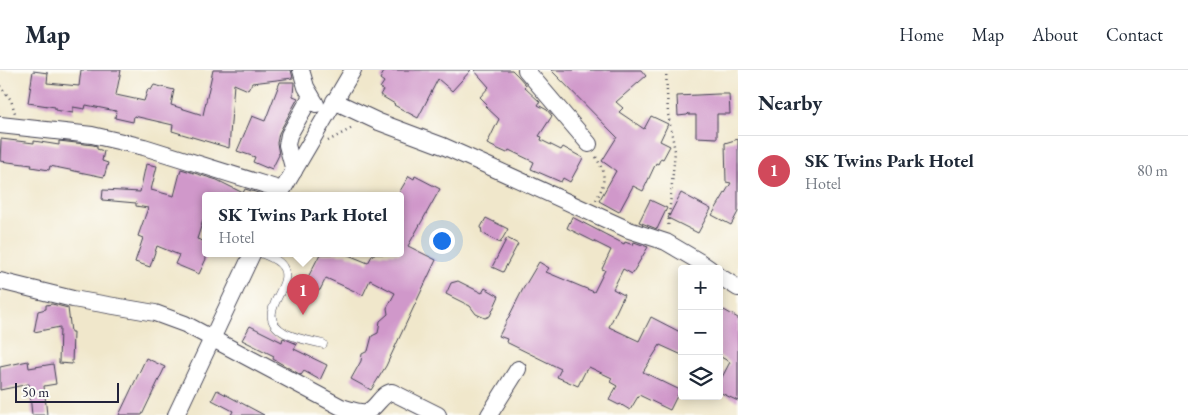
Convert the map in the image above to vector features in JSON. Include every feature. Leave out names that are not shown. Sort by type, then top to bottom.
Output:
[{"type":"street","points":[[301,70],[306,87],[324,119]]},
{"type":"street","points":[[282,192],[353,70]]},
{"type":"street","points":[[526,70],[589,144]]},
{"type":"street","points":[[294,171],[287,145],[290,135],[311,96]]},
{"type":"street","points":[[334,101],[379,122],[443,146],[628,230],[666,242],[704,265]]},
{"type":"street","points":[[0,125],[92,135],[144,147],[278,192]]},
{"type":"street","points":[[176,415],[251,257]]},
{"type":"street","points":[[723,279],[738,288]]},
{"type":"street","points":[[0,282],[73,298],[155,312],[184,324],[341,407],[357,412],[366,412],[373,408],[385,395],[392,392],[438,415]]},
{"type":"street","points":[[489,415],[518,369]]},
{"type":"lane","points":[[270,257],[283,266],[285,274],[285,281],[272,307],[273,320],[276,326],[289,334],[323,344]]},
{"type":"path","points":[[666,70],[668,114],[675,151],[666,242]]},
{"type":"path","points":[[0,86],[11,100],[18,127]]},
{"type":"path","points":[[308,146],[328,141],[355,126]]},
{"type":"path","points":[[589,144],[600,165],[604,183],[591,213]]},
{"type":"building","points":[[81,70],[121,70],[116,95],[144,101],[148,89],[151,90],[154,85],[174,90],[171,105],[203,115],[213,70],[291,70],[293,78],[252,83],[248,90],[234,84],[229,148],[172,131],[173,125],[134,116],[133,122],[115,118],[116,111],[86,105],[85,109],[73,107],[73,113],[55,110],[55,107],[28,103],[33,71],[48,73],[47,83],[79,86]]},
{"type":"building","points":[[385,70],[471,70],[452,91],[438,79],[418,118],[380,95],[383,90],[380,88],[384,82],[380,79]]},
{"type":"building","points":[[474,70],[512,70],[526,85],[524,87],[540,102],[538,105],[547,110],[552,116],[539,136],[542,137],[541,140],[561,150],[563,147],[583,158],[570,182],[563,178],[561,182],[531,169],[534,162],[509,150],[507,153],[487,144],[499,119],[485,106],[487,104],[480,97],[489,87]]},
{"type":"building","points":[[551,70],[641,70],[646,76],[616,102],[623,108],[619,112],[644,129],[651,116],[668,124],[660,141],[670,146],[663,159],[661,158],[658,164],[656,163],[643,191],[633,186],[619,212],[599,201],[616,171],[602,161],[617,137]]},
{"type":"building","points":[[280,82],[294,82],[293,96],[298,98],[279,133],[277,143],[279,155],[272,169],[253,162],[255,157],[237,151],[252,116],[265,121]]},
{"type":"building","points":[[729,94],[730,114],[717,114],[717,138],[696,137],[696,115],[689,115],[689,113],[678,116],[677,96]]},
{"type":"building","points":[[1,139],[59,145],[59,141],[97,146],[97,149],[104,151],[102,161],[108,163],[104,177],[50,166],[49,170],[31,167],[32,165],[0,161]]},
{"type":"building","points":[[738,139],[738,212],[731,225],[712,215],[731,183],[726,182],[725,143]]},
{"type":"building","points":[[146,164],[157,166],[151,190],[174,196],[181,169],[217,180],[241,192],[202,192],[202,223],[197,239],[202,241],[202,257],[206,257],[206,259],[199,274],[175,264],[179,255],[157,246],[150,267],[135,262],[143,238],[138,236],[148,208],[136,206],[136,203],[102,200],[103,190],[140,192]]},
{"type":"building","points":[[409,176],[414,179],[415,176],[440,189],[408,246],[436,260],[386,366],[371,390],[351,379],[361,361],[362,354],[368,351],[372,336],[378,333],[380,321],[388,314],[387,308],[395,293],[370,280],[363,295],[326,278],[320,290],[315,291],[305,283],[318,257],[353,257],[368,263],[371,257],[404,257],[404,192],[400,191]]},
{"type":"building","points":[[245,189],[255,192],[244,192]]},
{"type":"building","points":[[681,193],[711,209],[698,233],[668,218]]},
{"type":"building","points":[[650,200],[667,208],[657,229],[639,222]]},
{"type":"building","points":[[572,217],[624,244],[625,242],[633,245],[634,242],[648,247],[632,274],[623,269],[613,289],[624,295],[609,327],[639,341],[651,317],[678,331],[678,353],[660,345],[643,372],[678,389],[678,394],[670,410],[639,395],[630,410],[609,400],[617,386],[610,382],[612,378],[589,367],[578,386],[557,377],[561,369],[506,342],[507,339],[499,336],[539,262],[549,268],[546,272],[594,292],[605,270],[602,269],[611,250],[567,228]]},
{"type":"building","points":[[486,218],[508,229],[500,243],[482,233],[481,227]]},
{"type":"building","points":[[507,238],[518,244],[503,272],[492,267]]},
{"type":"building","points":[[458,281],[482,293],[485,288],[499,296],[490,316],[485,318],[476,314],[470,306],[446,294],[451,283]]},
{"type":"building","points":[[52,304],[68,308],[71,332],[73,332],[72,364],[59,363],[60,327],[34,332],[38,311],[46,309],[46,305]]},
{"type":"building","points":[[724,310],[738,318],[738,401],[723,394],[723,375],[730,362],[723,358]]},
{"type":"building","points":[[250,326],[282,342],[283,338],[297,344],[294,349],[327,365],[320,380],[304,371],[301,375],[273,359],[274,356],[242,340]]},
{"type":"building","points":[[146,358],[165,367],[142,415],[119,415]]},
{"type":"building","points":[[28,361],[29,368],[53,364],[56,384],[44,386],[47,415],[32,415],[29,384],[0,390],[0,367]]},
{"type":"building","points":[[217,390],[264,415],[231,415],[233,411],[212,400]]},
{"type":"place","name":"SK Twins Park Hotel","points":[[303,315]]}]
